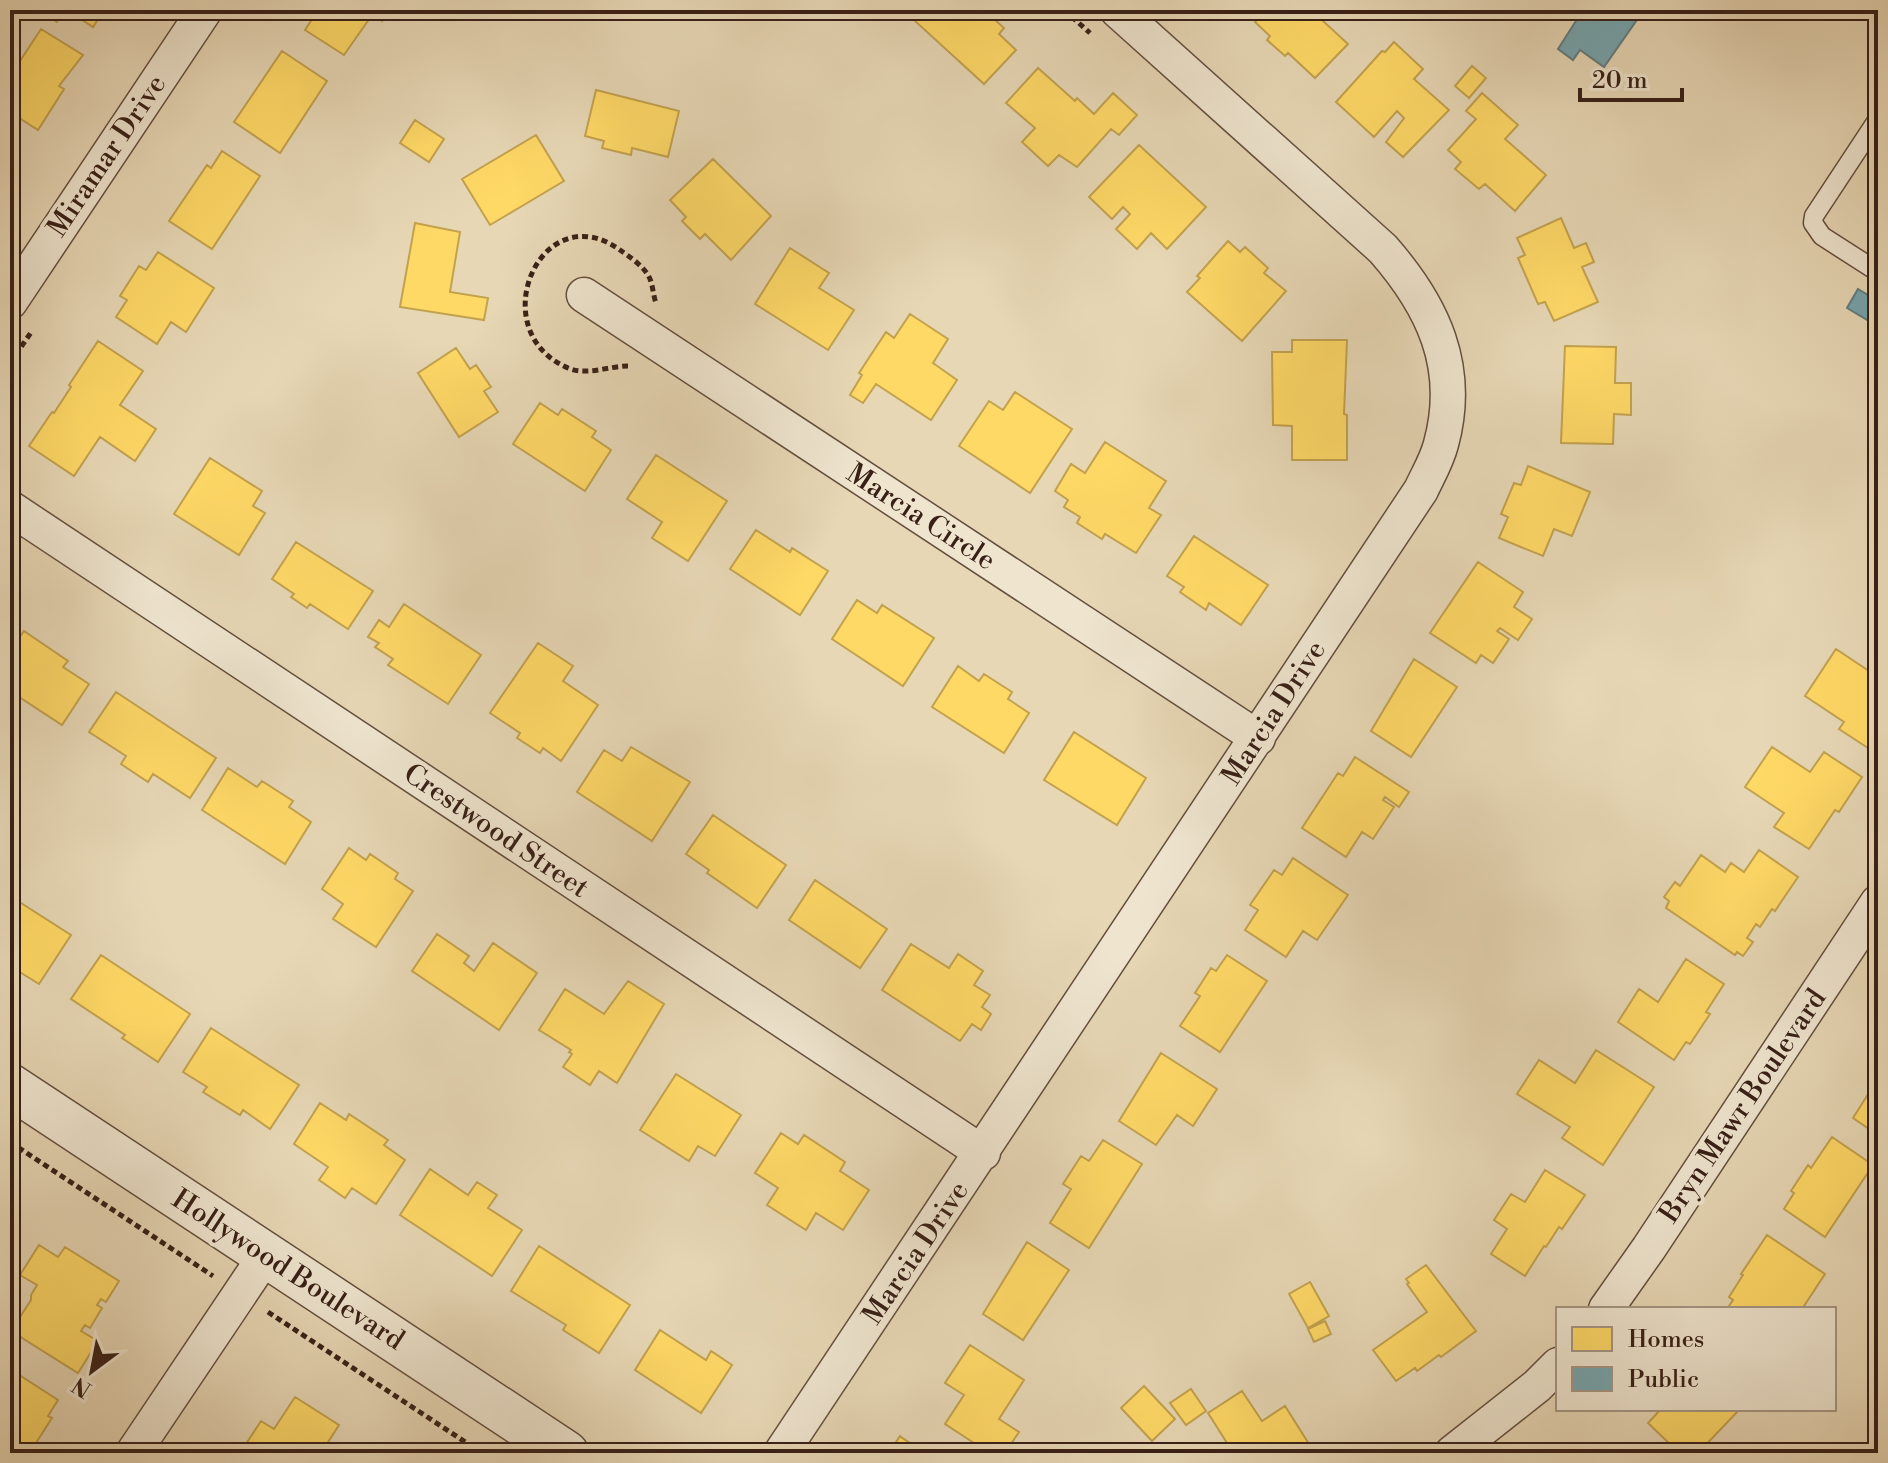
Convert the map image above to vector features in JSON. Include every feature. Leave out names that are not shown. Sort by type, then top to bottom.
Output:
[{"type":"street","name":"Miramar Drive","points":[[10,302],[205,10]]},
{"type":"street","name":"Marcia Drive","points":[[781,1453],[1258,738],[1427,476],[1441,448],[1448,386],[1443,348],[1430,312],[1409,279],[1383,249],[1117,10]]},
{"type":"street","name":"Marcia Circle","points":[[584,295],[1258,738]]},
{"type":"street","name":"Crestwood Street","points":[[10,508],[983,1153]]},
{"type":"street","name":"Bryn Mawr Boulevard","points":[[1607,1307],[1878,902]]},
{"type":"street","name":"Hollywood Boulevard","points":[[10,1086],[566,1453]]},
{"type":"street","points":[[133,1453],[266,1255]]},
{"type":"street","points":[[1452,1453],[1537,1386],[1556,1367]]},
{"type":"lane","points":[[1878,119],[1814,216],[1813,223],[1822,236],[1878,272]]},
{"type":"building: Homes","points":[[38,10],[65,10],[57,22]]},
{"type":"building: Homes","points":[[67,10],[104,10],[93,27]]},
{"type":"building: Homes","points":[[318,10],[390,10],[382,21],[372,15],[344,55],[305,30]]},
{"type":"building: Homes","points":[[599,10],[626,10],[624,17]]},
{"type":"building: Homes","points":[[924,10],[984,10],[1004,28],[999,34],[1016,50],[984,84],[915,21]]},
{"type":"building: Homes","points":[[1267,10],[1333,10],[1323,21],[1348,44],[1315,78],[1288,53],[1285,56],[1267,40],[1270,36],[1255,22]]},
{"type":"building: Homes","points":[[41,29],[83,55],[59,86],[64,89],[38,130],[10,112],[10,64],[16,67]]},
{"type":"building: Homes","points":[[1394,42],[1423,69],[1414,79],[1449,110],[1403,157],[1386,142],[1404,118],[1397,111],[1374,137],[1336,102]]},
{"type":"building: Homes","points":[[282,51],[327,81],[280,153],[234,122]]},
{"type":"building: Homes","points":[[1472,66],[1486,78],[1469,98],[1455,86]]},
{"type":"building: Homes","points":[[1038,68],[1094,114],[1113,93],[1137,115],[1119,135],[1111,129],[1077,167],[1059,155],[1048,166],[1022,142],[1035,128],[1006,103]]},
{"type":"building: Homes","points":[[596,90],[679,111],[668,157],[632,148],[631,155],[602,148],[604,141],[585,136]]},
{"type":"building: Homes","points":[[1482,93],[1518,125],[1505,139],[1546,175],[1515,211],[1485,184],[1479,189],[1455,169],[1461,162],[1448,150],[1476,119],[1466,111]]},
{"type":"building: Homes","points":[[415,120],[444,139],[429,162],[400,143]]},
{"type":"building: Homes","points":[[536,135],[564,181],[490,225],[462,179]]},
{"type":"building: Homes","points":[[1139,145],[1206,207],[1167,249],[1151,233],[1137,249],[1116,229],[1130,214],[1123,207],[1112,219],[1089,197]]},
{"type":"building: Homes","points":[[222,151],[260,176],[212,249],[169,221],[207,165],[211,168]]},
{"type":"building: Homes","points":[[713,159],[771,216],[731,260],[705,234],[700,239],[682,221],[686,217],[670,200]]},
{"type":"building: Homes","points":[[1561,218],[1574,248],[1586,243],[1594,262],[1582,267],[1598,302],[1554,321],[1545,302],[1538,304],[1518,258],[1525,255],[1517,238]]},
{"type":"building: Homes","points":[[415,223],[460,232],[450,292],[488,298],[484,320],[400,307]]},
{"type":"building: Homes","points":[[1228,241],[1240,252],[1245,247],[1268,268],[1264,273],[1286,291],[1242,341],[1187,292]]},
{"type":"building: Homes","points":[[790,248],[829,273],[819,288],[854,310],[828,350],[755,304]]},
{"type":"building: Homes","points":[[158,252],[214,288],[186,332],[171,322],[157,344],[116,317],[127,300],[120,296],[139,266],[146,270]]},
{"type":"building: Homes","points":[[910,314],[948,339],[933,363],[957,380],[931,420],[876,384],[863,403],[850,395],[862,375],[859,373],[886,332],[894,338]]},
{"type":"building: Homes","points":[[1292,340],[1347,340],[1344,414],[1347,415],[1347,460],[1292,460],[1292,426],[1273,425],[1272,352],[1292,352]]},
{"type":"building: Homes","points":[[98,341],[143,371],[120,405],[156,429],[135,461],[100,437],[74,476],[29,446],[54,413]]},
{"type":"building: Homes","points":[[1565,346],[1616,347],[1615,383],[1631,383],[1631,415],[1614,414],[1613,444],[1561,443]]},
{"type":"building: Homes","points":[[456,348],[470,369],[476,365],[491,387],[484,391],[498,412],[459,437],[418,373]]},
{"type":"building: Homes","points":[[1015,392],[1072,429],[1030,493],[959,446],[989,401],[1003,410]]},
{"type":"building: Homes","points":[[540,403],[558,415],[562,409],[596,431],[592,437],[611,450],[585,491],[513,444]]},
{"type":"building: Homes","points":[[1105,442],[1166,481],[1149,508],[1161,515],[1136,553],[1105,534],[1102,539],[1077,523],[1080,517],[1064,507],[1068,500],[1055,491],[1071,464],[1085,473]]},
{"type":"building: Homes","points":[[656,455],[727,501],[688,561],[652,538],[662,522],[627,499]]},
{"type":"building: Homes","points":[[210,458],[262,491],[253,506],[265,513],[239,555],[174,514]]},
{"type":"building: Homes","points":[[1528,466],[1590,492],[1572,536],[1554,529],[1543,556],[1499,538],[1508,517],[1501,514],[1514,483],[1521,485]]},
{"type":"building: Homes","points":[[756,530],[828,571],[800,615],[730,569]]},
{"type":"building: Homes","points":[[1194,536],[1268,585],[1241,625],[1209,603],[1206,610],[1180,592],[1184,587],[1167,576]]},
{"type":"building: Homes","points":[[296,542],[373,591],[348,629],[310,604],[307,608],[291,597],[294,594],[272,579]]},
{"type":"building: Homes","points":[[1478,562],[1523,592],[1514,607],[1532,619],[1518,640],[1500,628],[1497,631],[1509,639],[1493,663],[1481,655],[1476,663],[1430,633]]},
{"type":"building: Homes","points":[[857,600],[877,613],[882,605],[934,638],[903,686],[832,639]]},
{"type":"building: Homes","points":[[404,604],[481,655],[448,704],[388,665],[393,659],[375,647],[379,643],[368,637],[379,620],[389,627]]},
{"type":"building: Homes","points":[[24,631],[68,661],[63,667],[89,684],[62,725],[10,691],[10,632],[19,638]]},
{"type":"building: Homes","points":[[538,643],[573,666],[563,681],[598,705],[561,761],[543,748],[540,753],[517,738],[520,733],[490,713]]},
{"type":"building: Homes","points":[[1836,649],[1875,675],[1878,670],[1878,740],[1871,750],[1839,729],[1844,722],[1805,696]]},
{"type":"building: Homes","points":[[1414,659],[1457,687],[1411,757],[1371,731]]},
{"type":"building: Homes","points":[[958,666],[979,681],[984,674],[1012,692],[1008,699],[1029,713],[1004,753],[932,707]]},
{"type":"building: Homes","points":[[116,692],[216,758],[190,798],[153,774],[148,782],[121,764],[126,756],[89,732]]},
{"type":"building: Homes","points":[[1074,732],[1146,778],[1117,825],[1044,780]]},
{"type":"building: Homes","points":[[631,747],[690,782],[652,841],[577,792],[604,750],[622,761]]},
{"type":"building: Homes","points":[[1772,747],[1810,772],[1824,752],[1862,777],[1809,849],[1774,827],[1784,813],[1745,787]]},
{"type":"building: Homes","points":[[1355,757],[1409,792],[1399,807],[1385,797],[1383,800],[1394,807],[1373,839],[1362,832],[1346,857],[1302,828],[1338,773],[1343,776]]},
{"type":"building: Homes","points":[[228,768],[257,787],[262,781],[293,801],[289,807],[311,822],[285,864],[202,810]]},
{"type":"building: Homes","points":[[713,815],[786,865],[757,908],[707,873],[709,870],[686,854]]},
{"type":"building: Homes","points":[[349,848],[366,860],[370,854],[398,873],[395,879],[413,891],[376,947],[333,919],[343,904],[322,889]]},
{"type":"building: Homes","points":[[1759,850],[1798,877],[1775,911],[1772,909],[1760,927],[1756,924],[1747,938],[1753,942],[1743,956],[1737,952],[1735,955],[1666,908],[1669,901],[1664,897],[1675,882],[1680,886],[1701,855],[1725,872],[1731,863],[1744,872]]},
{"type":"building: Homes","points":[[1293,858],[1348,895],[1317,940],[1303,931],[1286,957],[1245,930],[1258,910],[1250,905],[1274,870],[1282,875]]},
{"type":"building: Homes","points":[[815,880],[887,929],[860,968],[789,920]]},
{"type":"building: Homes","points":[[10,896],[71,935],[39,984],[10,966]]},
{"type":"building: Homes","points":[[437,934],[469,956],[464,963],[474,971],[493,943],[537,973],[499,1030],[412,971]]},
{"type":"building: Homes","points":[[911,944],[949,968],[958,954],[983,971],[974,985],[990,995],[982,1007],[991,1014],[981,1030],[972,1024],[960,1041],[882,990]]},
{"type":"building: Homes","points":[[101,955],[190,1014],[158,1062],[122,1038],[125,1035],[71,999]]},
{"type":"building: Homes","points":[[1227,955],[1267,981],[1220,1052],[1180,1026],[1200,996],[1195,993],[1211,968],[1216,971]]},
{"type":"building: Homes","points":[[1686,959],[1724,984],[1706,1012],[1710,1014],[1690,1044],[1686,1042],[1674,1060],[1618,1022],[1639,989],[1658,1002]]},
{"type":"building: Homes","points":[[628,981],[664,1004],[617,1083],[599,1071],[590,1085],[563,1067],[572,1054],[569,1052],[571,1050],[539,1030],[565,989],[604,1014]]},
{"type":"building: Homes","points":[[211,1028],[299,1085],[270,1129],[243,1110],[240,1115],[203,1092],[207,1087],[183,1072]]},
{"type":"building: Homes","points":[[1596,1050],[1654,1087],[1603,1165],[1562,1138],[1570,1127],[1517,1094],[1539,1060],[1575,1083]]},
{"type":"building: Homes","points":[[1161,1053],[1217,1089],[1193,1126],[1177,1115],[1156,1145],[1119,1121]]},
{"type":"building: Homes","points":[[1878,1071],[1878,1135],[1853,1118],[1872,1088],[1868,1086]]},
{"type":"building: Homes","points":[[676,1074],[741,1115],[715,1156],[698,1146],[689,1161],[640,1130]]},
{"type":"building: Homes","points":[[320,1103],[346,1120],[349,1114],[388,1140],[384,1145],[405,1160],[376,1204],[352,1188],[345,1198],[319,1180],[328,1167],[294,1144]]},
{"type":"building: Homes","points":[[781,1133],[798,1144],[804,1135],[845,1162],[840,1171],[869,1190],[843,1230],[816,1213],[806,1230],[767,1205],[778,1188],[755,1173]]},
{"type":"building: Homes","points":[[1832,1137],[1873,1165],[1825,1237],[1784,1209],[1794,1193],[1791,1191],[1808,1165],[1811,1168]]},
{"type":"building: Homes","points":[[1103,1140],[1142,1164],[1089,1248],[1050,1223],[1071,1189],[1063,1184],[1081,1156],[1089,1161]]},
{"type":"building: Homes","points":[[430,1169],[468,1195],[477,1182],[497,1195],[488,1208],[522,1230],[492,1276],[400,1215]]},
{"type":"building: Homes","points":[[1545,1170],[1585,1195],[1562,1229],[1559,1227],[1544,1246],[1525,1276],[1491,1254],[1507,1229],[1494,1220],[1511,1194],[1525,1202]]},
{"type":"building: Homes","points":[[1767,1235],[1825,1274],[1803,1307],[1728,1307],[1733,1300],[1729,1297]]},
{"type":"building: Homes","points":[[1027,1242],[1069,1270],[1023,1340],[983,1314]]},
{"type":"building: Homes","points":[[39,1245],[58,1257],[65,1247],[119,1281],[106,1302],[101,1299],[97,1305],[102,1308],[90,1328],[85,1325],[81,1331],[98,1341],[78,1373],[11,1331],[37,1285],[20,1275]]},
{"type":"building: Homes","points":[[539,1246],[630,1305],[599,1353],[563,1330],[566,1325],[511,1291]]},
{"type":"building: Homes","points":[[1426,1265],[1476,1331],[1441,1357],[1439,1355],[1396,1381],[1373,1350],[1427,1312],[1406,1279]]},
{"type":"building: Homes","points":[[1310,1282],[1329,1316],[1308,1328],[1289,1294]]},
{"type":"building: Homes","points":[[1325,1321],[1331,1334],[1314,1342],[1308,1329]]},
{"type":"building: Homes","points":[[660,1330],[706,1360],[711,1351],[732,1365],[701,1413],[635,1370]]},
{"type":"building: Homes","points":[[970,1345],[1024,1380],[999,1419],[1019,1432],[1005,1453],[979,1450],[972,1446],[974,1443],[945,1424],[964,1395],[945,1383]]},
{"type":"building: Homes","points":[[10,1369],[58,1400],[48,1416],[52,1418],[34,1446],[30,1443],[24,1453],[10,1453]]},
{"type":"building: Homes","points":[[1144,1386],[1175,1419],[1152,1441],[1121,1408]]},
{"type":"building: Homes","points":[[1191,1389],[1206,1411],[1186,1425],[1170,1403]]},
{"type":"building: Homes","points":[[1242,1391],[1262,1421],[1285,1406],[1309,1444],[1295,1453],[1211,1453],[1227,1443],[1208,1413]]},
{"type":"building: Homes","points":[[295,1397],[339,1425],[321,1453],[240,1453],[261,1421],[274,1429]]},
{"type":"building: Homes","points":[[1659,1411],[1738,1411],[1698,1453],[1676,1450],[1648,1423]]},
{"type":"building: Homes","points":[[901,1437],[925,1453],[889,1453]]},
{"type":"building: Homes","points":[[1621,1444],[1628,1453],[1609,1453]]},
{"type":"building: Public","points":[[1583,10],[1635,10],[1641,14],[1604,67],[1580,50],[1573,60],[1558,49]]},
{"type":"building: Public","points":[[1858,289],[1878,301],[1869,321],[1847,308]]}]
